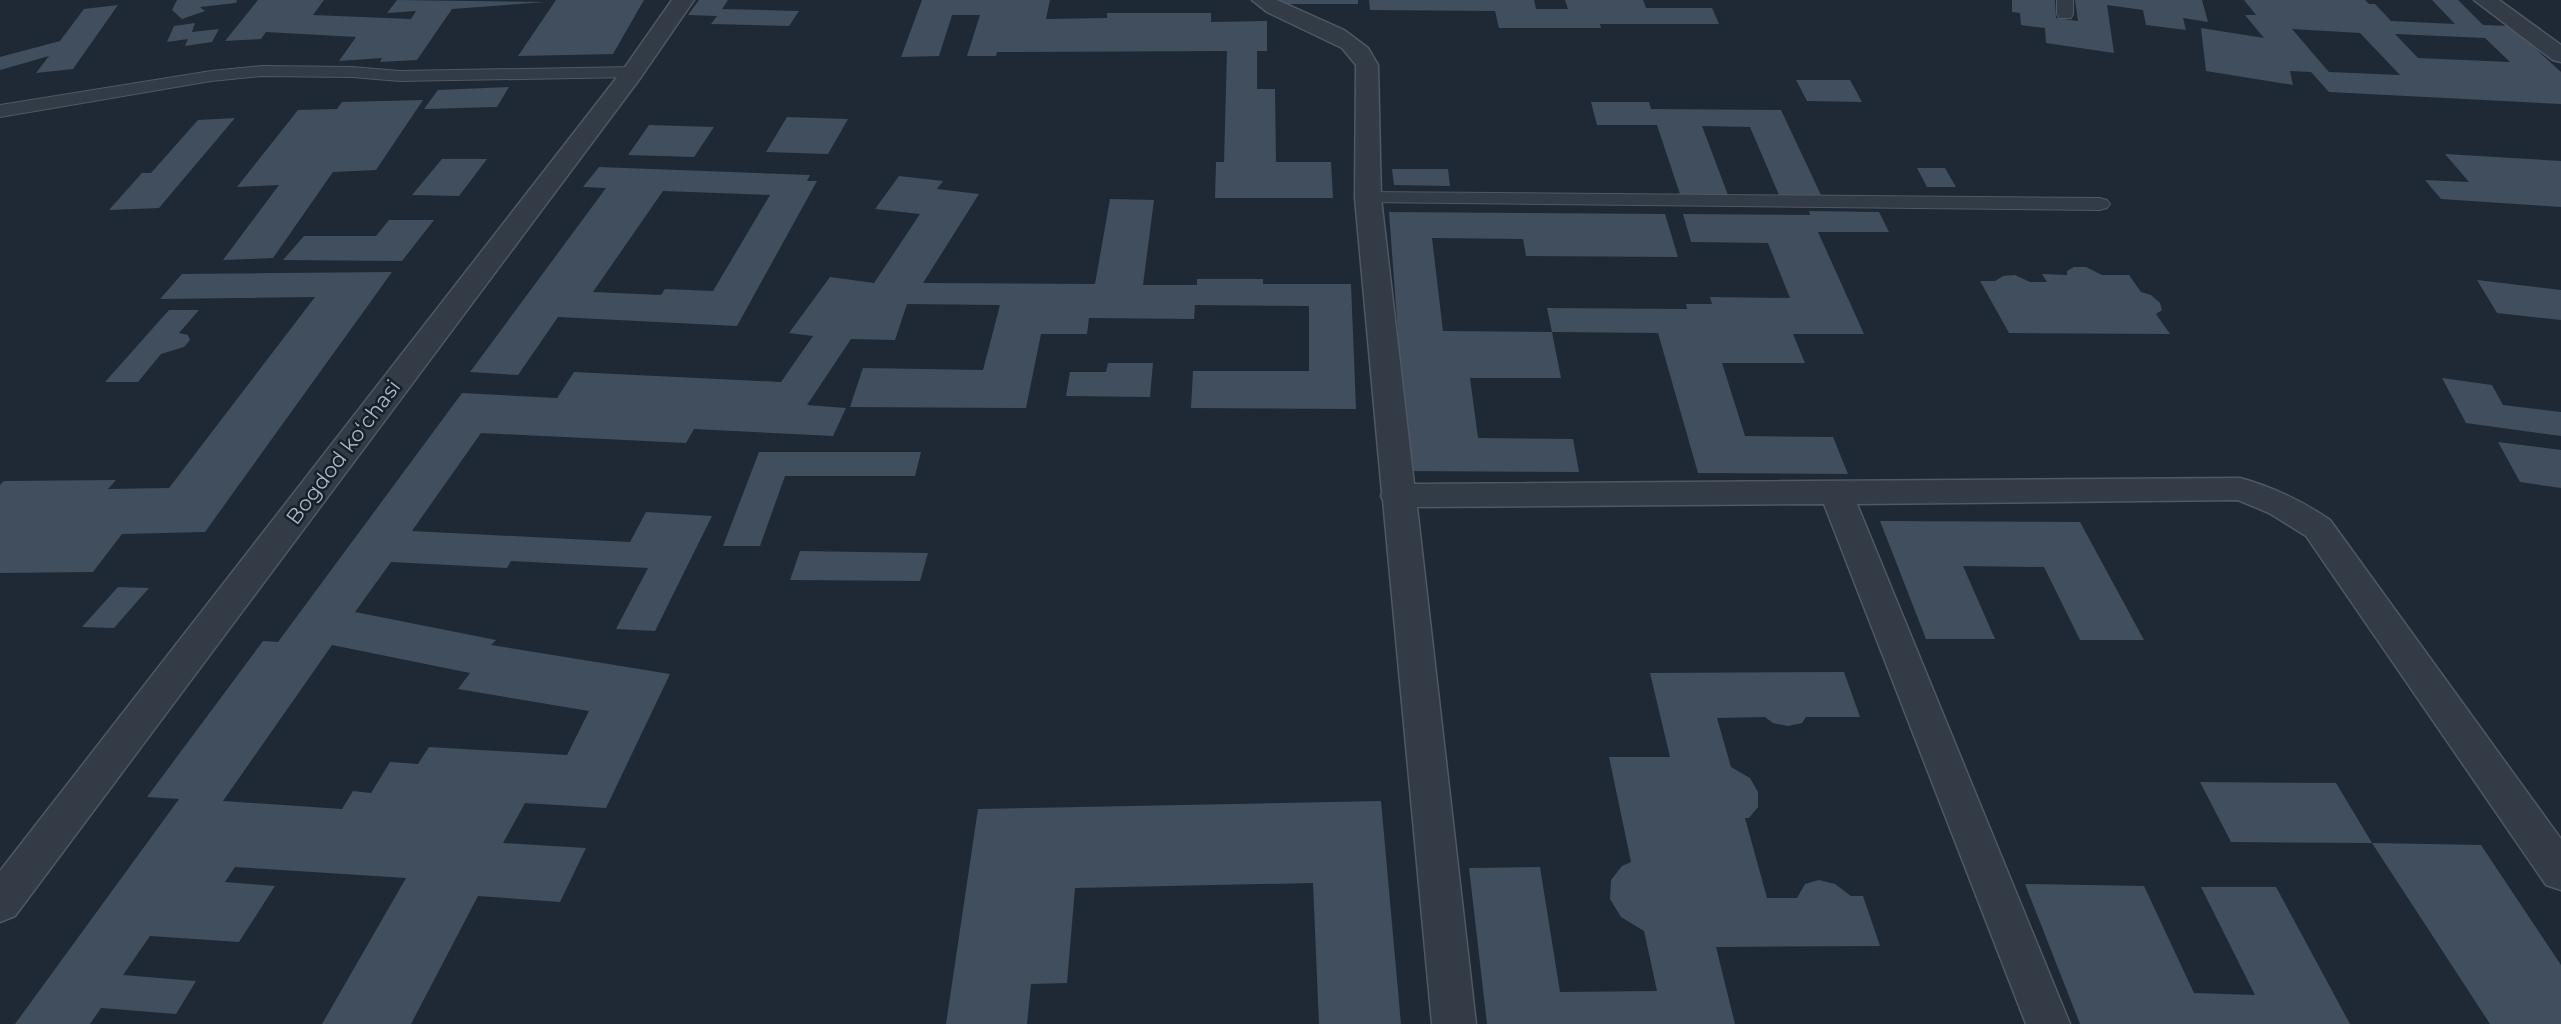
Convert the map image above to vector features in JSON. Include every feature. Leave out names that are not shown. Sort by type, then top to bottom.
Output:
[{"type":"street","name":"Bogdod koʻchasi","points":[[0,903],[633,72],[683,0]]},
{"type":"street","points":[[1263,0],[1343,39],[1357,49],[1367,65],[1368,198],[1397,496],[1454,1024]]},
{"type":"street","points":[[2485,0],[2561,55]]},
{"type":"street","points":[[1397,496],[2240,489],[2268,497],[2290,508],[2318,528],[2561,872]]},
{"type":"street","points":[[1836,492],[2048,1024]]},
{"type":"lane","points":[[0,111],[211,76],[262,71],[334,71],[400,76],[633,72]]},
{"type":"lane","points":[[1368,198],[2100,204]]},
{"type":"building","points":[[177,0],[237,0],[236,3],[200,7],[205,11],[182,19],[172,10]]},
{"type":"building","points":[[258,0],[324,0],[313,15],[411,19],[416,11],[387,13],[397,0],[545,2],[452,9],[417,60],[380,62],[382,58],[339,61],[356,37],[266,32],[261,39],[225,41]]},
{"type":"building","points":[[556,0],[644,0],[613,54],[518,56]]},
{"type":"building","points":[[699,0],[728,0],[722,9],[799,11],[789,26],[711,24],[717,16],[688,15]]},
{"type":"building","points":[[922,0],[1050,0],[1046,19],[1107,18],[1107,13],[1211,13],[1211,22],[1267,21],[1267,51],[1257,51],[1257,89],[1275,89],[1276,162],[1331,162],[1333,198],[1215,198],[1216,162],[1224,162],[1227,51],[997,52],[996,56],[967,56],[980,15],[952,15],[939,56],[901,57]]},
{"type":"building","points":[[1276,0],[1358,0],[1358,4],[1276,4]]},
{"type":"building","points":[[1369,0],[1534,0],[1536,9],[1568,9],[1565,0],[1643,0],[1646,8],[1712,8],[1719,24],[1600,24],[1601,28],[1499,28],[1495,11],[1370,10]]},
{"type":"building","points":[[2012,0],[2055,0],[2056,18],[2078,21],[2075,0],[2202,0],[2208,22],[2183,18],[2186,30],[2146,25],[2143,10],[2107,5],[2114,53],[2046,43],[2045,28],[2021,25],[2020,13],[2012,12]]},
{"type":"building","points":[[2244,0],[2365,0],[2369,4],[2375,4],[2391,21],[2455,24],[2432,0],[2458,0],[2483,25],[2511,26],[2561,72],[2561,104],[2329,92],[2311,72],[2290,71],[2293,85],[2206,71],[2201,28],[2264,38],[2245,15],[2256,15]],"holes":[[[2292,29],[2360,33],[2400,75],[2329,72]],[[2395,34],[2485,38],[2510,62],[2418,58]]]},
{"type":"building","points":[[118,5],[73,69],[36,73],[49,56],[0,70],[0,57],[60,41],[84,9]]},
{"type":"building","points":[[195,23],[192,32],[219,29],[212,42],[185,46],[188,39],[167,42],[174,26]]},
{"type":"building","points":[[1796,80],[1850,80],[1862,102],[1807,101]]},
{"type":"building","points":[[509,87],[497,107],[424,109],[438,90]]},
{"type":"building","points":[[423,100],[376,170],[333,172],[273,258],[223,260],[279,185],[237,187],[298,110],[337,109],[342,102]]},
{"type":"building","points":[[1591,102],[1649,102],[1651,109],[1781,110],[1821,195],[1779,195],[1750,127],[1702,126],[1728,195],[1680,194],[1657,125],[1597,125]]},
{"type":"building","points":[[787,117],[848,119],[828,154],[766,152]]},
{"type":"building","points":[[235,118],[159,208],[109,210],[142,173],[151,173],[198,120]]},
{"type":"building","points":[[649,125],[714,127],[694,157],[628,155]]},
{"type":"building","points":[[2445,154],[2561,161],[2561,207],[2441,199],[2425,180],[2469,182]]},
{"type":"building","points":[[442,159],[487,159],[459,196],[412,195]]},
{"type":"building","points":[[599,167],[810,175],[807,181],[817,181],[737,326],[558,317],[518,375],[470,372],[606,188],[583,187]],"holes":[[[663,191],[770,195],[713,291],[665,289],[661,295],[593,292]]]},
{"type":"building","points":[[1917,168],[1945,168],[1956,187],[1927,187]]},
{"type":"building","points":[[1392,169],[1448,169],[1450,186],[1394,185]]},
{"type":"building","points":[[899,176],[943,181],[937,189],[979,194],[923,283],[1095,284],[1110,199],[1154,200],[1143,285],[1197,285],[1197,279],[1263,279],[1263,284],[1351,284],[1356,409],[1191,408],[1193,371],[1309,371],[1309,306],[1195,305],[1194,319],[1089,318],[1087,334],[1041,334],[1026,408],[850,407],[863,368],[983,370],[1000,305],[907,304],[895,340],[851,339],[807,405],[846,408],[833,436],[694,429],[686,443],[481,433],[412,531],[630,542],[646,512],[712,516],[655,631],[616,629],[648,568],[511,561],[507,568],[391,562],[355,612],[496,640],[491,645],[670,674],[606,808],[525,803],[503,843],[586,848],[560,902],[478,896],[411,1024],[322,1024],[406,878],[235,867],[225,882],[275,886],[239,942],[150,936],[123,975],[196,981],[176,1014],[101,1008],[90,1024],[15,1024],[179,799],[147,797],[263,641],[278,642],[462,393],[557,398],[574,372],[781,382],[813,336],[789,333],[830,277],[874,283],[920,214],[875,209]],"holes":[[[332,645],[470,673],[458,689],[589,711],[567,755],[429,747],[418,764],[390,762],[371,793],[353,791],[342,809],[223,801]]]},
{"type":"building","points":[[1809,211],[1879,212],[1889,232],[1818,232],[1864,334],[1793,334],[1805,363],[1722,363],[1745,436],[1833,437],[1848,474],[1698,473],[1658,333],[1552,332],[1547,308],[1687,309],[1686,304],[1712,304],[1710,297],[1790,298],[1768,243],[1691,242],[1683,214],[1810,215]]},
{"type":"building","points":[[1389,212],[1665,214],[1678,257],[1526,256],[1523,239],[1432,238],[1443,331],[1552,332],[1561,378],[1470,378],[1478,438],[1573,439],[1579,472],[1408,471]]},
{"type":"building","points":[[389,220],[434,220],[402,261],[283,260],[304,236],[376,236]]},
{"type":"building","points":[[2074,267],[2086,267],[2102,275],[2129,275],[2141,292],[2151,295],[2160,303],[2162,310],[2156,314],[2170,334],[2009,333],[1980,281],[1995,281],[2003,276],[2015,275],[2030,282],[2047,282],[2042,274],[2067,275],[2067,271]]},
{"type":"building","points":[[392,272],[205,532],[122,534],[93,572],[0,573],[0,485],[4,481],[116,480],[108,489],[169,488],[315,297],[160,299],[182,274]]},
{"type":"building","points":[[2477,280],[2561,290],[2561,320],[2497,313]]},
{"type":"building","points":[[169,310],[199,310],[179,333],[188,335],[190,340],[184,347],[161,354],[138,382],[105,382]]},
{"type":"building","points":[[1108,363],[1153,363],[1150,397],[1066,396],[1070,372],[1106,372]]},
{"type":"building","points":[[2442,378],[2492,385],[2503,405],[2561,412],[2561,436],[2466,423]]},
{"type":"building","points":[[2498,442],[2561,450],[2561,488],[2520,482]]},
{"type":"building","points":[[759,452],[921,452],[915,476],[785,476],[760,546],[723,546]]},
{"type":"building","points":[[1880,521],[2080,522],[2144,640],[2080,640],[2044,567],[1963,566],[1995,639],[1926,639]]},
{"type":"building","points":[[800,551],[928,553],[920,581],[790,580]]},
{"type":"building","points":[[118,587],[149,588],[114,628],[82,627]]},
{"type":"building","points":[[1844,672],[1860,717],[1806,717],[1802,723],[1788,726],[1773,723],[1765,717],[1717,718],[1731,767],[1750,778],[1758,792],[1758,807],[1749,818],[1745,818],[1767,898],[1797,898],[1805,884],[1819,880],[1835,884],[1851,896],[1863,896],[1880,946],[1716,947],[1735,1024],[1487,1024],[1469,868],[1540,867],[1560,992],[1657,991],[1644,931],[1621,917],[1610,899],[1611,880],[1622,866],[1631,862],[1609,757],[1670,757],[1650,673]]},
{"type":"building","points":[[2200,782],[2336,783],[2372,843],[2231,842]]},
{"type":"building","points":[[1381,801],[1401,1024],[1319,1024],[1313,883],[1075,888],[1067,983],[1031,984],[1027,1024],[946,1024],[978,809]]},
{"type":"building","points":[[2372,843],[2481,845],[2561,965],[2561,1024],[2490,1024]]},
{"type":"building","points":[[2025,884],[2144,886],[2194,993],[2255,995],[2201,887],[2276,887],[2350,1024],[2080,1024]]}]
